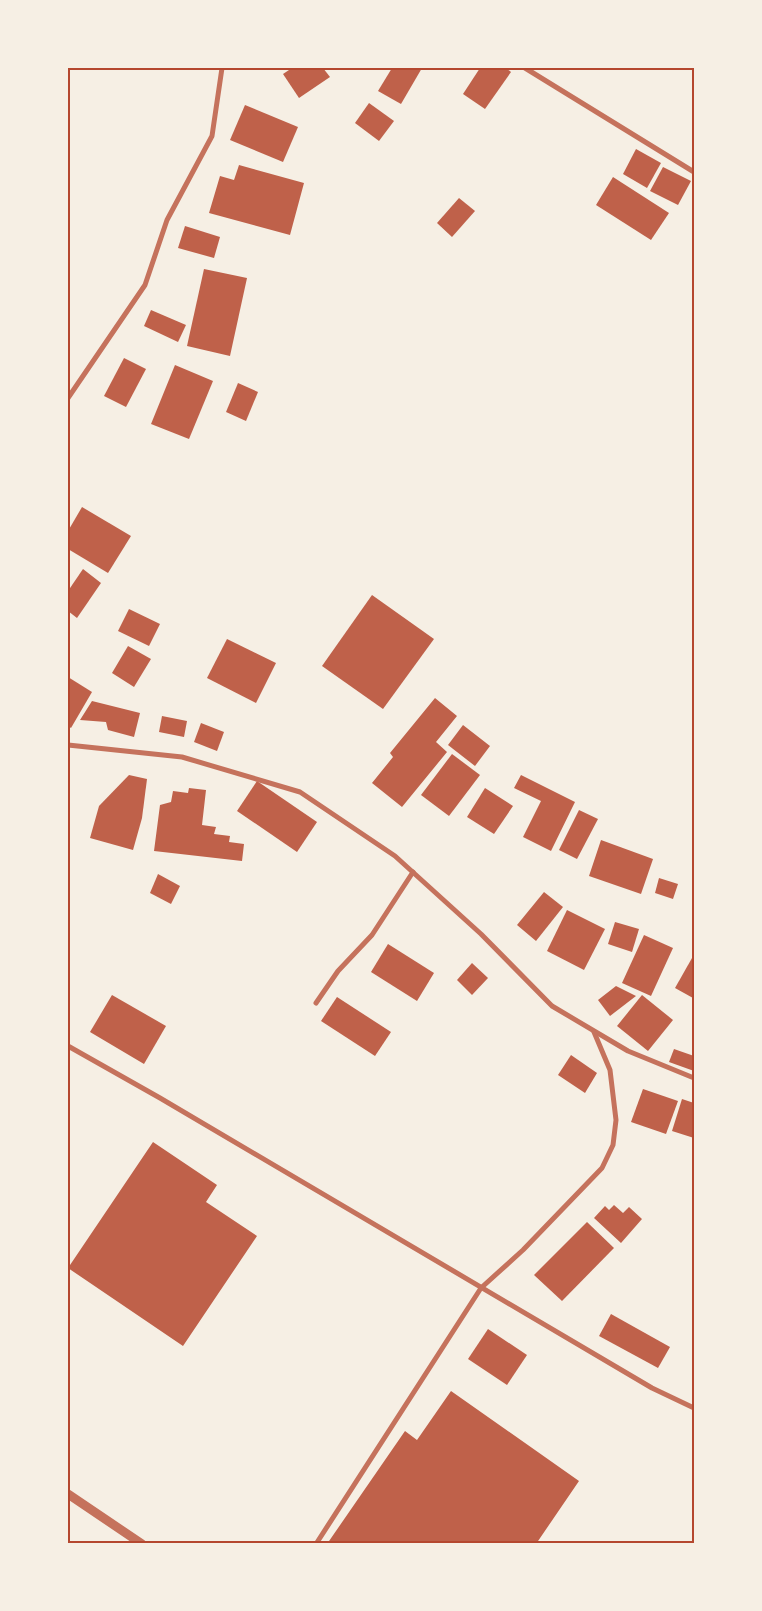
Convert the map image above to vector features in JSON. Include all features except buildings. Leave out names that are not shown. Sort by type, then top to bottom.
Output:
[{"type":"street","points":[[68,398],[145,285],[167,220],[212,136],[222,68]]},
{"type":"street","points":[[525,68],[694,172]]},
{"type":"street","points":[[68,745],[182,757],[300,792],[395,856],[481,934],[552,1006],[628,1051],[694,1078]]},
{"type":"street","points":[[316,1003],[338,971],[372,935],[413,872]]},
{"type":"street","points":[[316,1544],[481,1288],[522,1250],[602,1168],[613,1146],[616,1120],[610,1070],[594,1031]]},
{"type":"street","points":[[68,1046],[652,1388],[694,1408]]},
{"type":"street","points":[[68,1494],[142,1544]]}]
